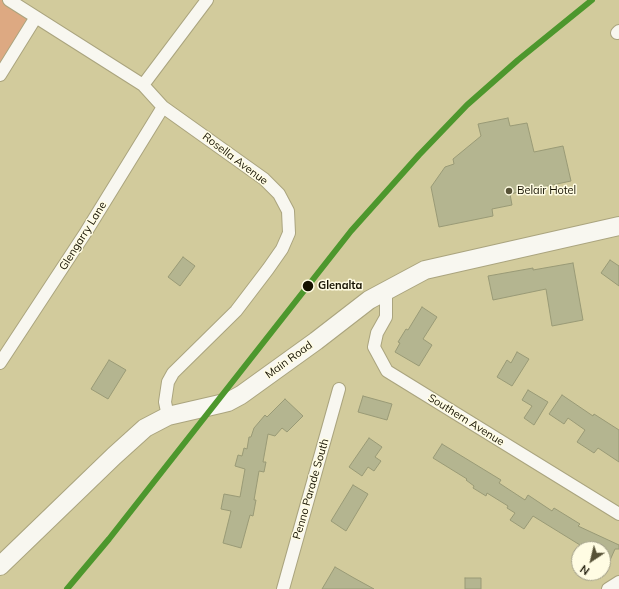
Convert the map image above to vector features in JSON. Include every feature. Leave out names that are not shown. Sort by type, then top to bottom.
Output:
[{"type":"main road","name":"Main Road","points":[[0,566],[145,428],[168,416],[228,402],[241,395],[316,341],[369,300],[426,270],[619,226]]},
{"type":"street","name":"Rosella Avenue","points":[[9,0],[143,85],[163,107],[264,179],[279,194],[288,211],[289,233],[282,249],[236,312],[173,373],[168,382],[165,402],[168,416]]},
{"type":"street","points":[[143,85],[207,0]]},
{"type":"street","points":[[0,75],[36,17]]},
{"type":"street","name":"Glengarry Lane","points":[[0,363],[86,232],[163,107]]},
{"type":"street","name":"Southern Avenue","points":[[386,291],[386,317],[377,333],[374,347],[387,371],[619,514]]},
{"type":"street","name":"Penno Parade South","points":[[284,589],[339,389]]},
{"type":"street","points":[[608,589],[619,582]]},
{"type":"shaded area","points":[[0,0],[9,0],[36,17],[0,75]]},
{"type":"building","points":[[508,118],[510,126],[527,123],[534,152],[563,146],[571,181],[510,194],[512,205],[492,209],[493,216],[439,227],[431,187],[445,167],[454,164],[453,159],[481,136],[478,124]]},
{"type":"building","points":[[183,257],[195,266],[180,286],[168,277]]},
{"type":"building","points":[[610,260],[619,266],[619,286],[601,273]]},
{"type":"building","points":[[573,263],[583,320],[552,326],[546,289],[493,300],[488,276]]},
{"type":"building","points":[[422,307],[437,317],[423,339],[432,345],[419,366],[395,352],[400,343],[398,342],[406,329],[408,330]]},
{"type":"building","points":[[517,352],[529,359],[512,386],[497,377],[507,360],[511,363]]},
{"type":"building","points":[[109,360],[126,370],[108,399],[91,389]]},
{"type":"building","points":[[528,390],[548,402],[534,425],[524,418],[532,406],[522,400]]},
{"type":"building","points":[[562,395],[593,416],[594,414],[619,430],[619,462],[598,448],[594,453],[577,442],[585,430],[568,418],[564,424],[549,414]]},
{"type":"building","points":[[363,396],[392,404],[387,420],[358,412]]},
{"type":"building","points":[[285,399],[303,416],[287,432],[282,428],[275,436],[268,434],[263,462],[266,462],[264,472],[259,471],[253,516],[250,515],[241,548],[223,543],[231,511],[221,509],[224,494],[240,497],[245,469],[235,466],[238,455],[242,456],[244,448],[247,449],[249,437],[251,437],[254,428],[265,415],[267,417]]},
{"type":"building","points":[[369,438],[382,447],[375,457],[381,461],[374,471],[368,467],[362,476],[349,467]]},
{"type":"building","points":[[442,444],[501,480],[499,483],[525,500],[528,495],[552,511],[554,508],[580,524],[578,526],[610,541],[574,541],[533,516],[524,529],[510,520],[515,513],[507,508],[508,506],[487,493],[486,496],[473,488],[474,486],[466,480],[467,479],[433,458]]},
{"type":"building","points":[[353,485],[368,494],[346,531],[331,521]]},
{"type":"building","points":[[611,541],[619,545],[619,549],[615,549],[611,558]]},
{"type":"building","points":[[335,567],[354,578],[374,589],[322,589]]},
{"type":"building","points":[[465,578],[481,578],[481,589],[465,589]]},
{"type":"transit line","points":[[67,589],[109,539],[351,231],[419,155],[467,105],[518,60],[592,0]]},
{"type":"place","name":"Belair Hotel","points":[[509,191]]},
{"type":"place","name":"Glenalta","points":[[308,286]]}]
